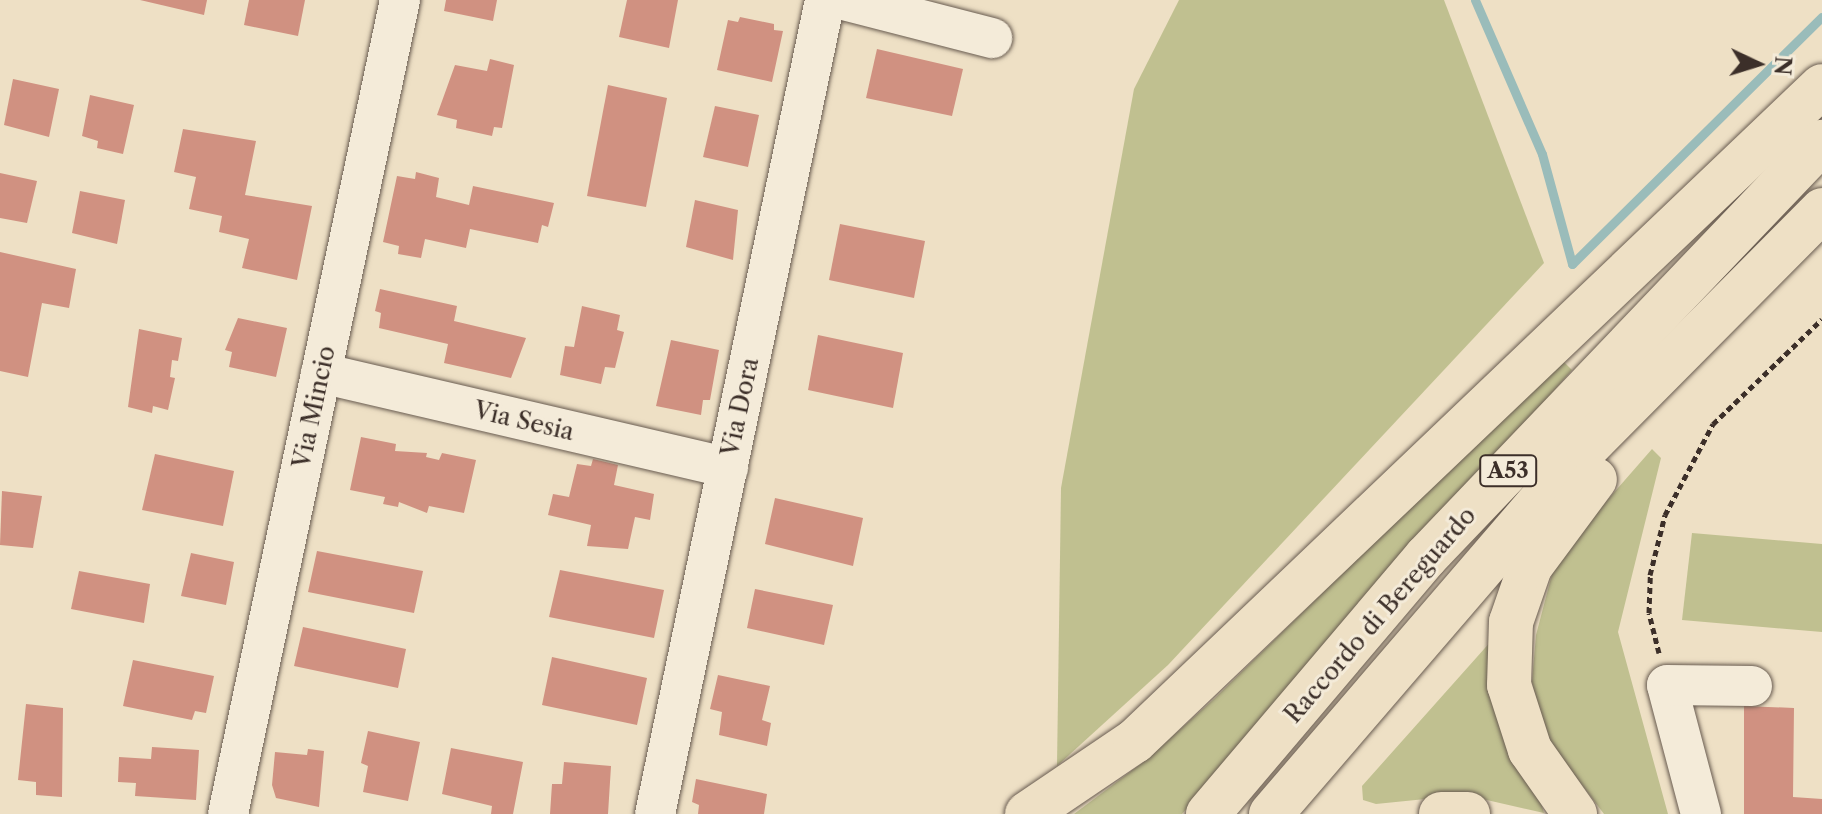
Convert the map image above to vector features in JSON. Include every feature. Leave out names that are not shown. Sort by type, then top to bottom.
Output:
[{"type":"highway","points":[[1027,814],[1135,741],[1822,86]]},
{"type":"highway","name":"Raccordo di Bereguardo","points":[[1208,814],[1426,557],[1822,142]]},
{"type":"highway","points":[[1575,814],[1530,750],[1509,685],[1511,622],[1530,567],[1609,458],[1822,211]]},
{"type":"highway","name":"Raccordo di Bereguardo","points":[[1271,814],[1587,447],[1822,211]]},
{"type":"highway","points":[[1441,814],[1468,814]]},
{"type":"street","name":"Via Mincio","points":[[228,814],[400,0]]},
{"type":"street","name":"Via Dora","points":[[655,814],[825,0]]},
{"type":"street","points":[[844,0],[992,38]]},
{"type":"street","name":"Via Sesia","points":[[321,373],[728,468]]},
{"type":"street","points":[[1701,814],[1667,685],[1752,686]]},
{"type":"path","points":[[1667,685],[1649,613],[1650,575],[1665,515],[1713,424],[1822,319]]},
{"type":"green space","points":[[1179,0],[1444,0],[1544,263],[1168,665],[1057,766],[1061,488],[1134,89]]},
{"type":"green space","points":[[1561,359],[1572,370],[1182,814],[1074,814],[1146,760],[1214,699]]},
{"type":"green space","points":[[1652,449],[1661,458],[1618,632],[1668,814],[1604,814],[1544,735],[1532,682],[1536,635],[1556,559]]},
{"type":"green space","points":[[1692,533],[1822,544],[1822,632],[1682,620]]},
{"type":"green space","points":[[1493,639],[1544,813],[1465,795],[1376,804],[1363,800],[1362,786]]},
{"type":"building","points":[[140,0],[207,0],[204,15]]},
{"type":"building","points":[[249,0],[305,0],[298,36],[244,25]]},
{"type":"building","points":[[446,0],[497,0],[493,21],[444,11]]},
{"type":"building","points":[[627,0],[678,0],[669,48],[619,37]]},
{"type":"building","points":[[740,17],[774,24],[774,30],[783,31],[772,82],[717,70],[728,20],[738,22]]},
{"type":"building","points":[[877,49],[963,69],[952,116],[866,98]]},
{"type":"building","points":[[490,59],[514,65],[502,128],[494,127],[492,136],[456,128],[457,120],[437,115],[455,65],[487,71]]},
{"type":"building","points":[[13,79],[59,89],[49,137],[4,125]]},
{"type":"building","points":[[608,85],[667,98],[646,207],[587,196]]},
{"type":"building","points":[[90,95],[134,105],[123,154],[97,148],[98,141],[82,136]]},
{"type":"building","points":[[715,106],[759,115],[748,167],[703,157]]},
{"type":"building","points":[[183,129],[256,141],[245,195],[312,206],[297,280],[242,268],[249,239],[219,232],[222,216],[189,209],[196,177],[174,172]]},
{"type":"building","points":[[416,172],[439,178],[436,197],[469,205],[473,186],[554,203],[548,227],[542,225],[538,243],[470,229],[466,248],[425,239],[421,258],[398,254],[399,246],[383,242],[397,176],[415,179]]},
{"type":"building","points":[[0,173],[37,181],[27,223],[0,218]]},
{"type":"building","points":[[80,191],[125,200],[117,244],[72,233]]},
{"type":"building","points":[[695,200],[738,210],[733,260],[686,247]]},
{"type":"building","points":[[840,224],[925,241],[914,298],[829,280]]},
{"type":"building","points":[[0,252],[76,269],[69,308],[42,303],[28,377],[0,371]]},
{"type":"building","points":[[380,289],[457,306],[454,321],[526,338],[511,378],[444,363],[448,344],[379,328],[381,313],[375,311]]},
{"type":"building","points":[[582,306],[620,315],[617,330],[624,332],[615,368],[605,367],[601,384],[560,375],[565,346],[574,347]]},
{"type":"building","points":[[238,318],[287,328],[276,377],[229,367],[232,352],[225,350]]},
{"type":"building","points":[[139,329],[182,338],[178,361],[172,360],[170,377],[175,378],[168,410],[153,406],[152,413],[128,407]]},
{"type":"building","points":[[818,335],[903,353],[893,408],[808,390]]},
{"type":"building","points":[[671,340],[719,350],[710,400],[703,400],[701,415],[656,406]]},
{"type":"building","points":[[361,437],[396,444],[395,451],[427,453],[426,457],[439,460],[442,453],[476,460],[464,513],[429,506],[427,513],[399,502],[398,507],[383,504],[385,497],[350,490]]},
{"type":"building","points":[[155,454],[234,471],[223,526],[142,510]]},
{"type":"building","points":[[593,459],[618,465],[614,485],[654,494],[650,520],[635,517],[628,549],[587,546],[591,525],[548,515],[553,494],[569,497],[577,464],[591,466]]},
{"type":"building","points":[[2,491],[42,496],[33,548],[0,545]]},
{"type":"building","points":[[775,498],[863,518],[853,566],[765,544]]},
{"type":"building","points":[[317,551],[423,571],[414,613],[308,592]]},
{"type":"building","points":[[191,553],[234,562],[226,605],[181,596]]},
{"type":"building","points":[[560,570],[664,590],[654,638],[549,617]]},
{"type":"building","points":[[79,571],[150,584],[144,623],[71,609]]},
{"type":"building","points":[[755,589],[833,605],[824,645],[747,628]]},
{"type":"building","points":[[303,627],[406,649],[398,688],[294,666]]},
{"type":"building","points":[[552,657],[647,678],[637,725],[542,705]]},
{"type":"building","points":[[133,660],[214,676],[206,713],[195,711],[192,720],[123,706]]},
{"type":"building","points":[[718,675],[770,686],[762,720],[771,723],[767,746],[719,735],[722,712],[710,709]]},
{"type":"building","points":[[26,704],[63,708],[62,797],[36,795],[36,782],[18,780]]},
{"type":"building","points":[[1744,706],[1794,708],[1793,797],[1822,799],[1822,814],[1744,814]]},
{"type":"building","points":[[368,731],[420,742],[408,801],[363,792],[368,766],[361,763]]},
{"type":"building","points":[[152,747],[199,750],[196,800],[135,796],[136,783],[118,782],[119,757],[151,759]]},
{"type":"building","points":[[451,748],[523,762],[513,814],[491,814],[492,806],[442,794]]},
{"type":"building","points":[[308,749],[324,751],[319,807],[276,798],[272,785],[275,752],[307,755]]},
{"type":"building","points":[[564,762],[611,766],[608,814],[550,814],[552,784],[562,784]]},
{"type":"building","points":[[696,779],[767,794],[764,814],[698,814],[699,805],[692,802]]},
{"type":"waterway","points":[[1475,0],[1542,154],[1572,264],[1822,17]]}]
